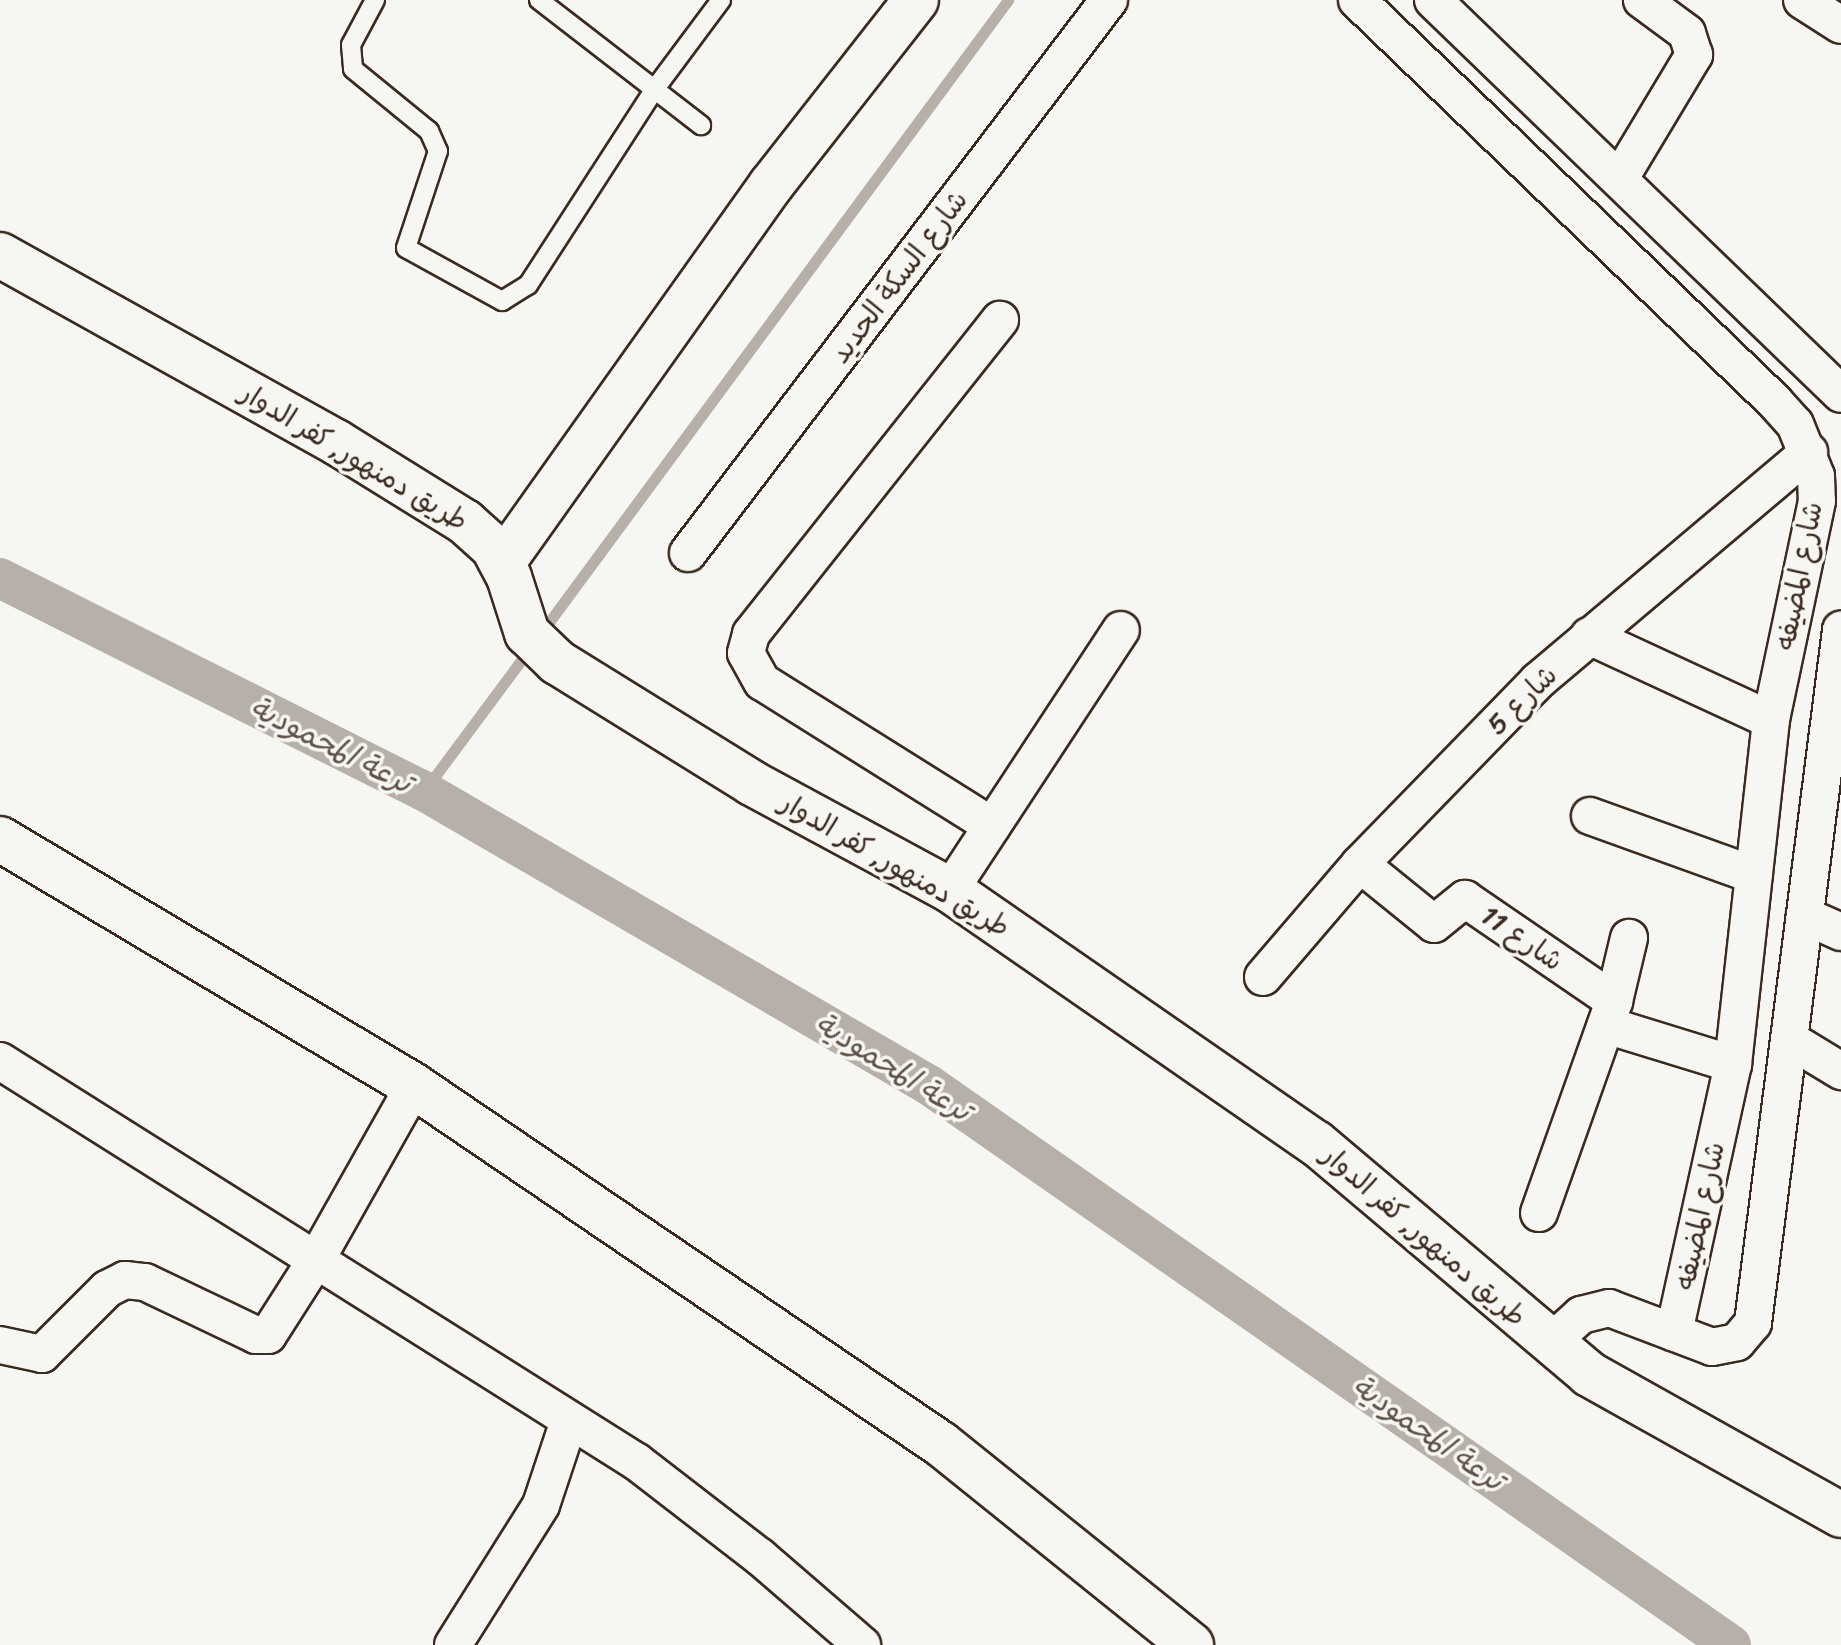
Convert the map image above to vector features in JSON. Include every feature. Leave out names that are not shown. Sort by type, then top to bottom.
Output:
[{"type":"main road","points":[[503,562],[771,185],[916,0]]},
{"type":"main road","name":"طريق دمنهور, كفر الدوار","points":[[0,255],[336,442],[480,533],[503,562],[518,614],[540,650],[752,783],[950,890],[1316,1143],[1550,1343],[1629,1400],[1841,1515]]},
{"type":"main road","points":[[0,839],[414,1086],[941,1444],[1191,1645]]},
{"type":"street","name":"شارع السكة الحديد","points":[[688,553],[1109,0]]},
{"type":"street","name":"شارع المضيفه","points":[[1357,0],[1774,401],[1795,424],[1809,452],[1817,501],[1771,720],[1733,1064],[1674,1333]]},
{"type":"street","points":[[1433,0],[1650,206],[1841,394]]},
{"type":"street","points":[[1620,178],[1694,55],[1687,33],[1642,0]]},
{"type":"street","points":[[1802,0],[1841,25]]},
{"type":"street","points":[[1614,244],[1650,206]]},
{"type":"street","points":[[992,826],[762,682],[746,653],[751,634],[1000,320]]},
{"type":"street","name":"شارع 5","points":[[1263,977],[1360,864],[1589,636],[1809,452]]},
{"type":"street","points":[[950,890],[1121,630]]},
{"type":"street","points":[[1589,636],[1771,720]]},
{"type":"street","name":"شارع المضيفه","points":[[1550,1343],[1581,1315],[1609,1308],[1674,1333],[1725,1346],[1747,1334],[1753,1323],[1805,916],[1827,852],[1839,647]]},
{"type":"street","points":[[1590,816],[1754,875]]},
{"type":"street","name":"شارع 11","points":[[1360,864],[1434,924],[1465,899],[1610,1013]]},
{"type":"street","points":[[1805,916],[1841,932]]},
{"type":"street","points":[[1539,1213],[1610,1013],[1629,938]]},
{"type":"street","points":[[1610,1013],[1733,1064]]},
{"type":"street","points":[[1790,1040],[1841,1071]]},
{"type":"street","points":[[0,1061],[637,1462],[760,1557],[862,1645]]},
{"type":"street","points":[[0,1345],[42,1354],[107,1289],[125,1280],[145,1282],[256,1335],[268,1335],[316,1260],[414,1086]]},
{"type":"street","points":[[453,1645],[541,1505],[569,1421]]},
{"type":"lane","points":[[375,0],[351,45],[353,69],[429,131],[438,151],[406,248],[502,301],[528,285],[654,90],[721,0]]},
{"type":"lane","points":[[539,0],[701,125]]},
{"type":"waterway","points":[[541,633],[1008,0]]},
{"type":"waterway","name":"ترعة المحمودية","points":[[0,578],[424,791],[929,1085],[1731,1645]]},
{"type":"waterway","points":[[424,791],[531,647]]}]
